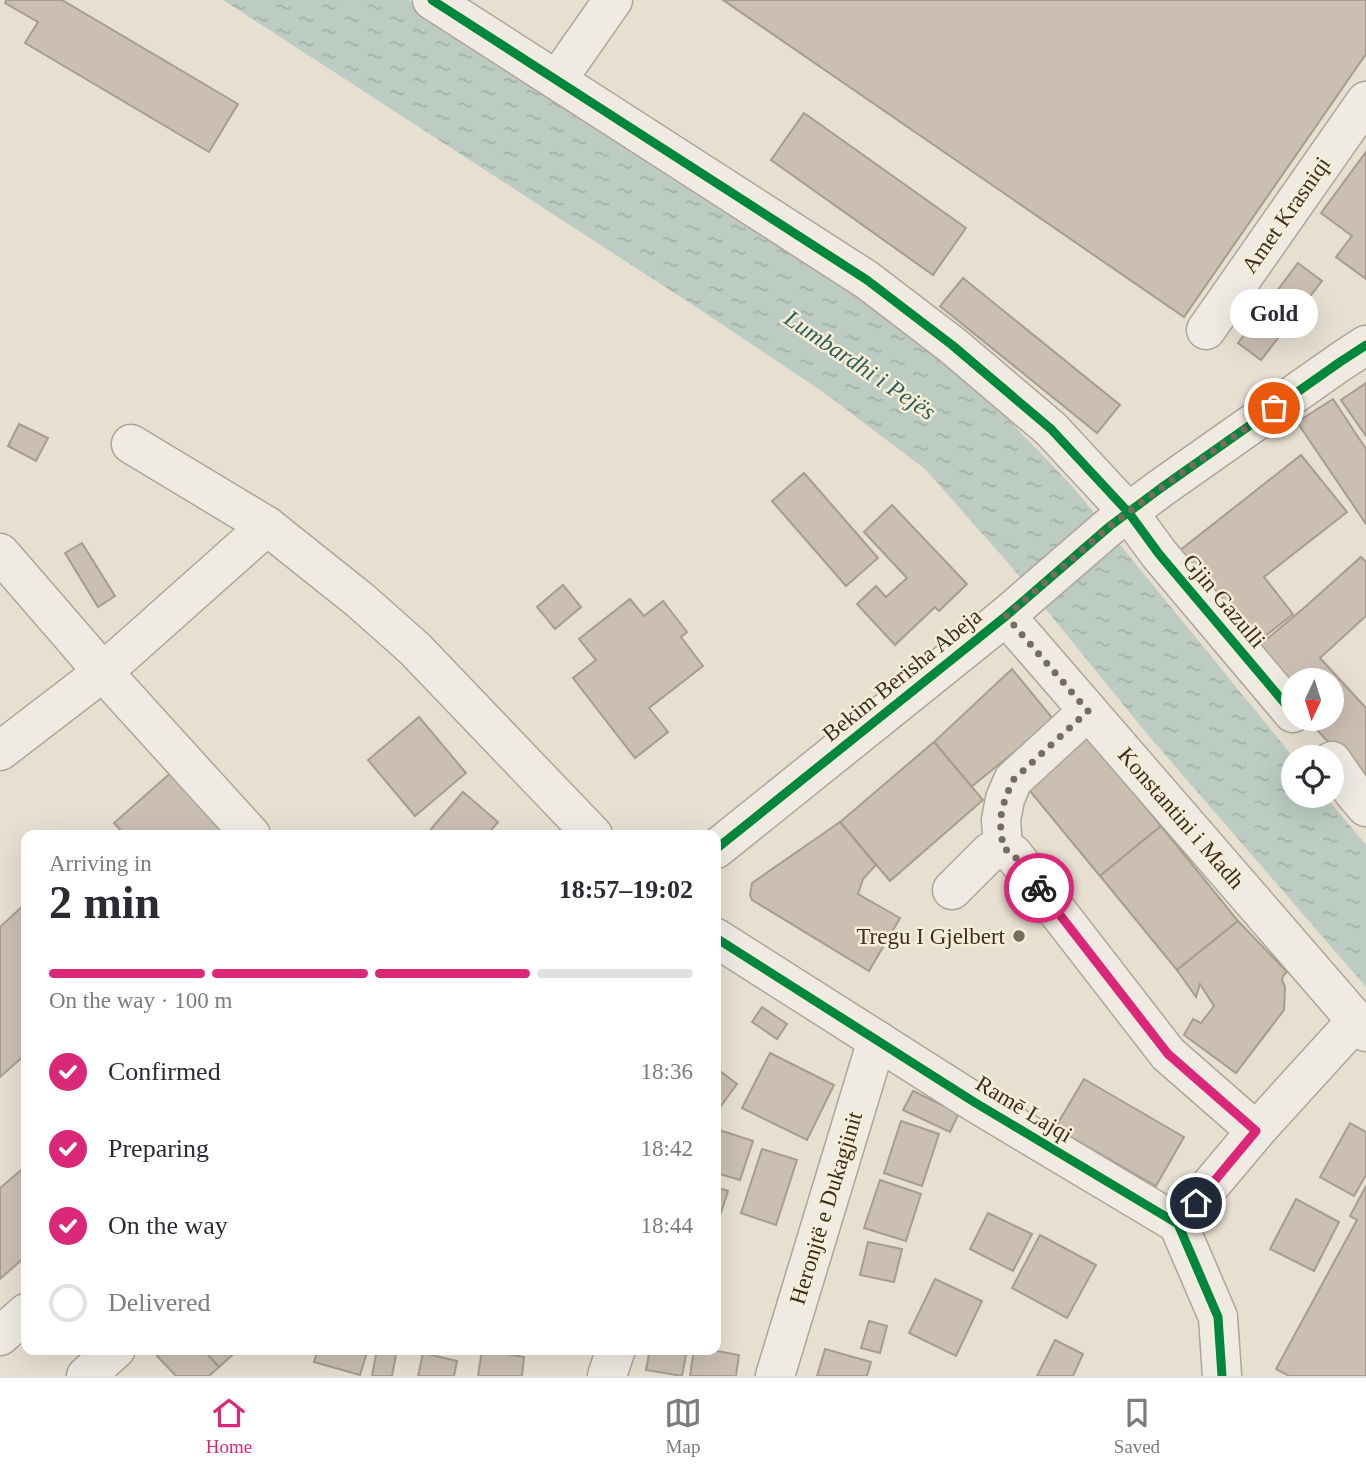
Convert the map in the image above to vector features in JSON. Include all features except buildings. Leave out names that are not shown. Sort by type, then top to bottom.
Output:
[{"type":"street","name":"Gjin Gazulli","points":[[432,0],[867,280],[952,345],[1051,429],[1119,519],[1159,554],[1281,699]]},
{"type":"street","points":[[557,80],[613,0]]},
{"type":"street","name":"Amet Krasniqi","points":[[1206,330],[1366,101]]},
{"type":"street","name":"Bekim Berisha Abeja","points":[[721,845],[1006,616],[1119,519],[1366,345]]},
{"type":"street","points":[[131,444],[267,526],[361,601],[415,649],[588,830]]},
{"type":"street","points":[[0,751],[103,672],[267,526]]},
{"type":"street","points":[[0,554],[246,830]]},
{"type":"street","name":"Konstantini i Madh","points":[[1006,616],[1361,1026],[1256,1131],[1178,1224]]},
{"type":"street","points":[[1003,848],[1000,820],[1013,780],[1088,711]]},
{"type":"street","points":[[1344,779],[1366,807]]},
{"type":"street","points":[[952,890],[990,852],[1003,848],[1013,854],[1168,1054],[1256,1131]]},
{"type":"street","name":"Ramē Lajqi","points":[[721,941],[974,1102],[1178,1224]]},
{"type":"street","name":"Heronjtë e Dukagjinit","points":[[775,1376],[877,1040]]},
{"type":"street","points":[[1178,1224],[1218,1317],[1222,1376]]},
{"type":"street","points":[[0,1336],[21,1317]]},
{"type":"street","points":[[86,1376],[109,1355]]},
{"type":"street","points":[[607,1376],[614,1355]]},
{"type":"water","name":"Lumbardhi i Pejës","points":[[223,0],[408,0],[575,105],[945,354],[1073,487],[1283,745],[1281,745],[1281,808],[1335,808],[1366,845],[1366,987],[1148,735],[1009,564],[925,469],[823,392]]},
{"type":"cycle path","points":[[432,0],[867,280],[952,345],[1051,429],[1129,513],[1159,554],[1281,699]]},
{"type":"cycle path","points":[[721,845],[1006,616],[1110,526],[1366,345]]},
{"type":"cycle path","points":[[721,941],[974,1102],[1178,1224],[1218,1317],[1222,1376]]},
{"type":"way so far","points":[[1039,888],[1013,854],[1003,848],[1000,820],[1005,799],[1013,780],[1088,711],[1006,616],[1110,526],[1274,408]]},
{"type":"place","name":"Gold","points":[[1274,408]]},
{"type":"place","name":"Tregu I Gjelbert","points":[[1019,936]]},
{"type":"route","points":[[1039,888],[1168,1054],[1256,1131],[1196,1203]]}]
